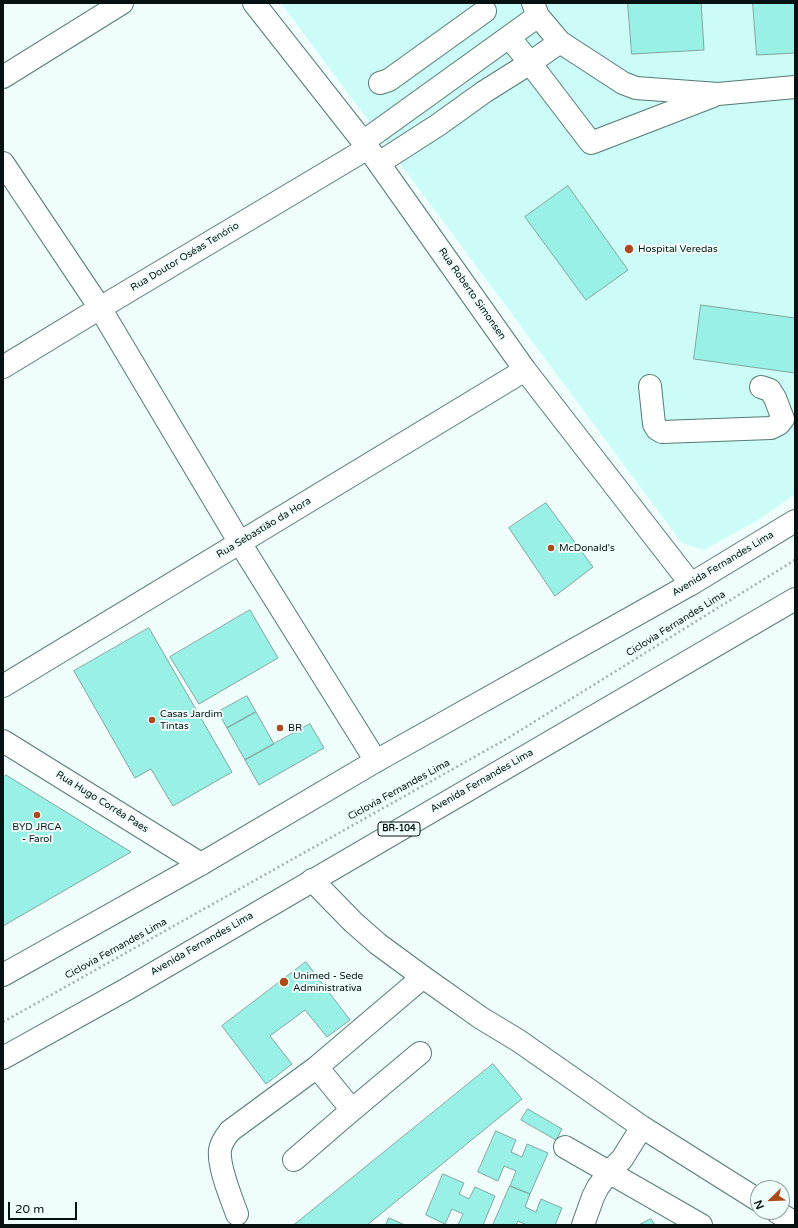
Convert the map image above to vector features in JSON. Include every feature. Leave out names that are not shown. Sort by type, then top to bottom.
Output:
[{"type":"main road","points":[[3,77],[122,3]]},
{"type":"main road","name":"Rua Roberto Simonsen","points":[[254,3],[370,151],[525,370],[691,584]]},
{"type":"main road","points":[[370,151],[509,37],[536,10],[560,42],[623,83],[636,88],[718,94],[795,87]]},
{"type":"main road","points":[[380,83],[389,80],[485,11]]},
{"type":"main road","points":[[509,37],[591,144],[718,94]]},
{"type":"main road","points":[[370,151],[438,125],[484,92],[560,42]]},
{"type":"main road","name":"Rua Doutor Oséas Tenório","points":[[3,367],[100,308],[370,151]]},
{"type":"main road","points":[[3,163],[100,308],[240,543],[376,761]]},
{"type":"main road","name":"Rua Sebastião da Hora","points":[[3,686],[525,370]]},
{"type":"main road","points":[[650,386],[654,424],[657,429],[662,432],[771,428],[783,420],[770,390],[761,387]]},
{"type":"main road","name":"Avenida Fernandes Lima","points":[[3,975],[201,864],[376,761],[691,584],[795,521]]},
{"type":"main road","name":"Avenida Fernandes Lima","points":[[3,1058],[127,989],[795,599]]},
{"type":"main road","name":"Rua Hugo Corrêa Paes","points":[[3,740],[201,864]]},
{"type":"main road","points":[[312,880],[353,922],[378,944],[423,977],[481,1018],[519,1041],[642,1127],[750,1195]]},
{"type":"main road","points":[[237,1214],[222,1170],[220,1150],[224,1138],[230,1131],[317,1067],[423,977]]},
{"type":"main road","points":[[294,1160],[420,1053]]},
{"type":"main road","points":[[317,1067],[352,1110]]},
{"type":"main road","points":[[583,1225],[598,1187],[622,1159],[642,1127]]},
{"type":"main road","points":[[565,1147],[701,1225]]},
{"type":"path","name":"Ciclovia Fernandes Lima","points":[[3,1022],[508,738],[795,560]]},
{"type":"shaded area","name":"Hospital Veredas","points":[[281,3],[795,3],[795,494],[761,518],[704,550],[682,543]]},
{"type":"building","points":[[628,3],[701,3],[704,50],[632,54]]},
{"type":"building","points":[[753,3],[795,3],[795,53],[757,55]]},
{"type":"building","points":[[568,186],[628,270],[586,300],[525,217]]},
{"type":"building","points":[[701,305],[795,318],[795,373],[694,359]]},
{"type":"building","name":"McDonald's","points":[[546,503],[593,567],[555,596],[509,528]]},
{"type":"building","points":[[250,610],[278,658],[199,704],[170,657]]},
{"type":"building","name":"Casas Jardim Tintas","points":[[149,628],[232,772],[173,806],[151,769],[135,778],[74,671]]},
{"type":"building","points":[[247,696],[256,712],[227,728],[218,712]]},
{"type":"building","points":[[256,712],[274,744],[245,760],[227,728]]},
{"type":"building","points":[[310,724],[324,748],[259,785],[245,760]]},
{"type":"building","name":"BYD JRCA - Farol","points":[[6,775],[131,852],[3,926],[3,778]]},
{"type":"building","points":[[306,962],[350,1020],[327,1037],[305,1010],[270,1036],[292,1064],[266,1084],[222,1026]]},
{"type":"building","points":[[493,1064],[522,1099],[367,1225],[294,1225]]},
{"type":"building","points":[[528,1109],[562,1129],[556,1140],[521,1120]]},
{"type":"building","points":[[496,1131],[516,1140],[511,1152],[522,1157],[527,1144],[548,1153],[530,1194],[510,1186],[516,1171],[504,1166],[498,1181],[478,1172]]},
{"type":"building","points":[[443,1174],[464,1183],[459,1194],[469,1199],[475,1187],[495,1196],[483,1225],[458,1225],[463,1214],[452,1209],[445,1224],[426,1215]]},
{"type":"building","points":[[510,1186],[530,1194],[525,1207],[536,1212],[541,1199],[562,1208],[555,1225],[527,1225],[518,1221],[516,1225],[493,1225]]},
{"type":"building","points":[[389,1218],[405,1225],[386,1225]]},
{"type":"building","points":[[651,1219],[655,1225],[639,1225]]},
{"type":"place","name":"Hospital Veredas","points":[[629,249]]},
{"type":"place","name":"McDonald's","points":[[551,548]]},
{"type":"place","name":"Casas Jardim Tintas","points":[[152,720]]},
{"type":"place","name":"BR","points":[[280,728]]},
{"type":"place","name":"BYD JRCA - Farol","points":[[37,815]]},
{"type":"place","name":"Unimed - Sede Administrativa","points":[[284,982]]}]
